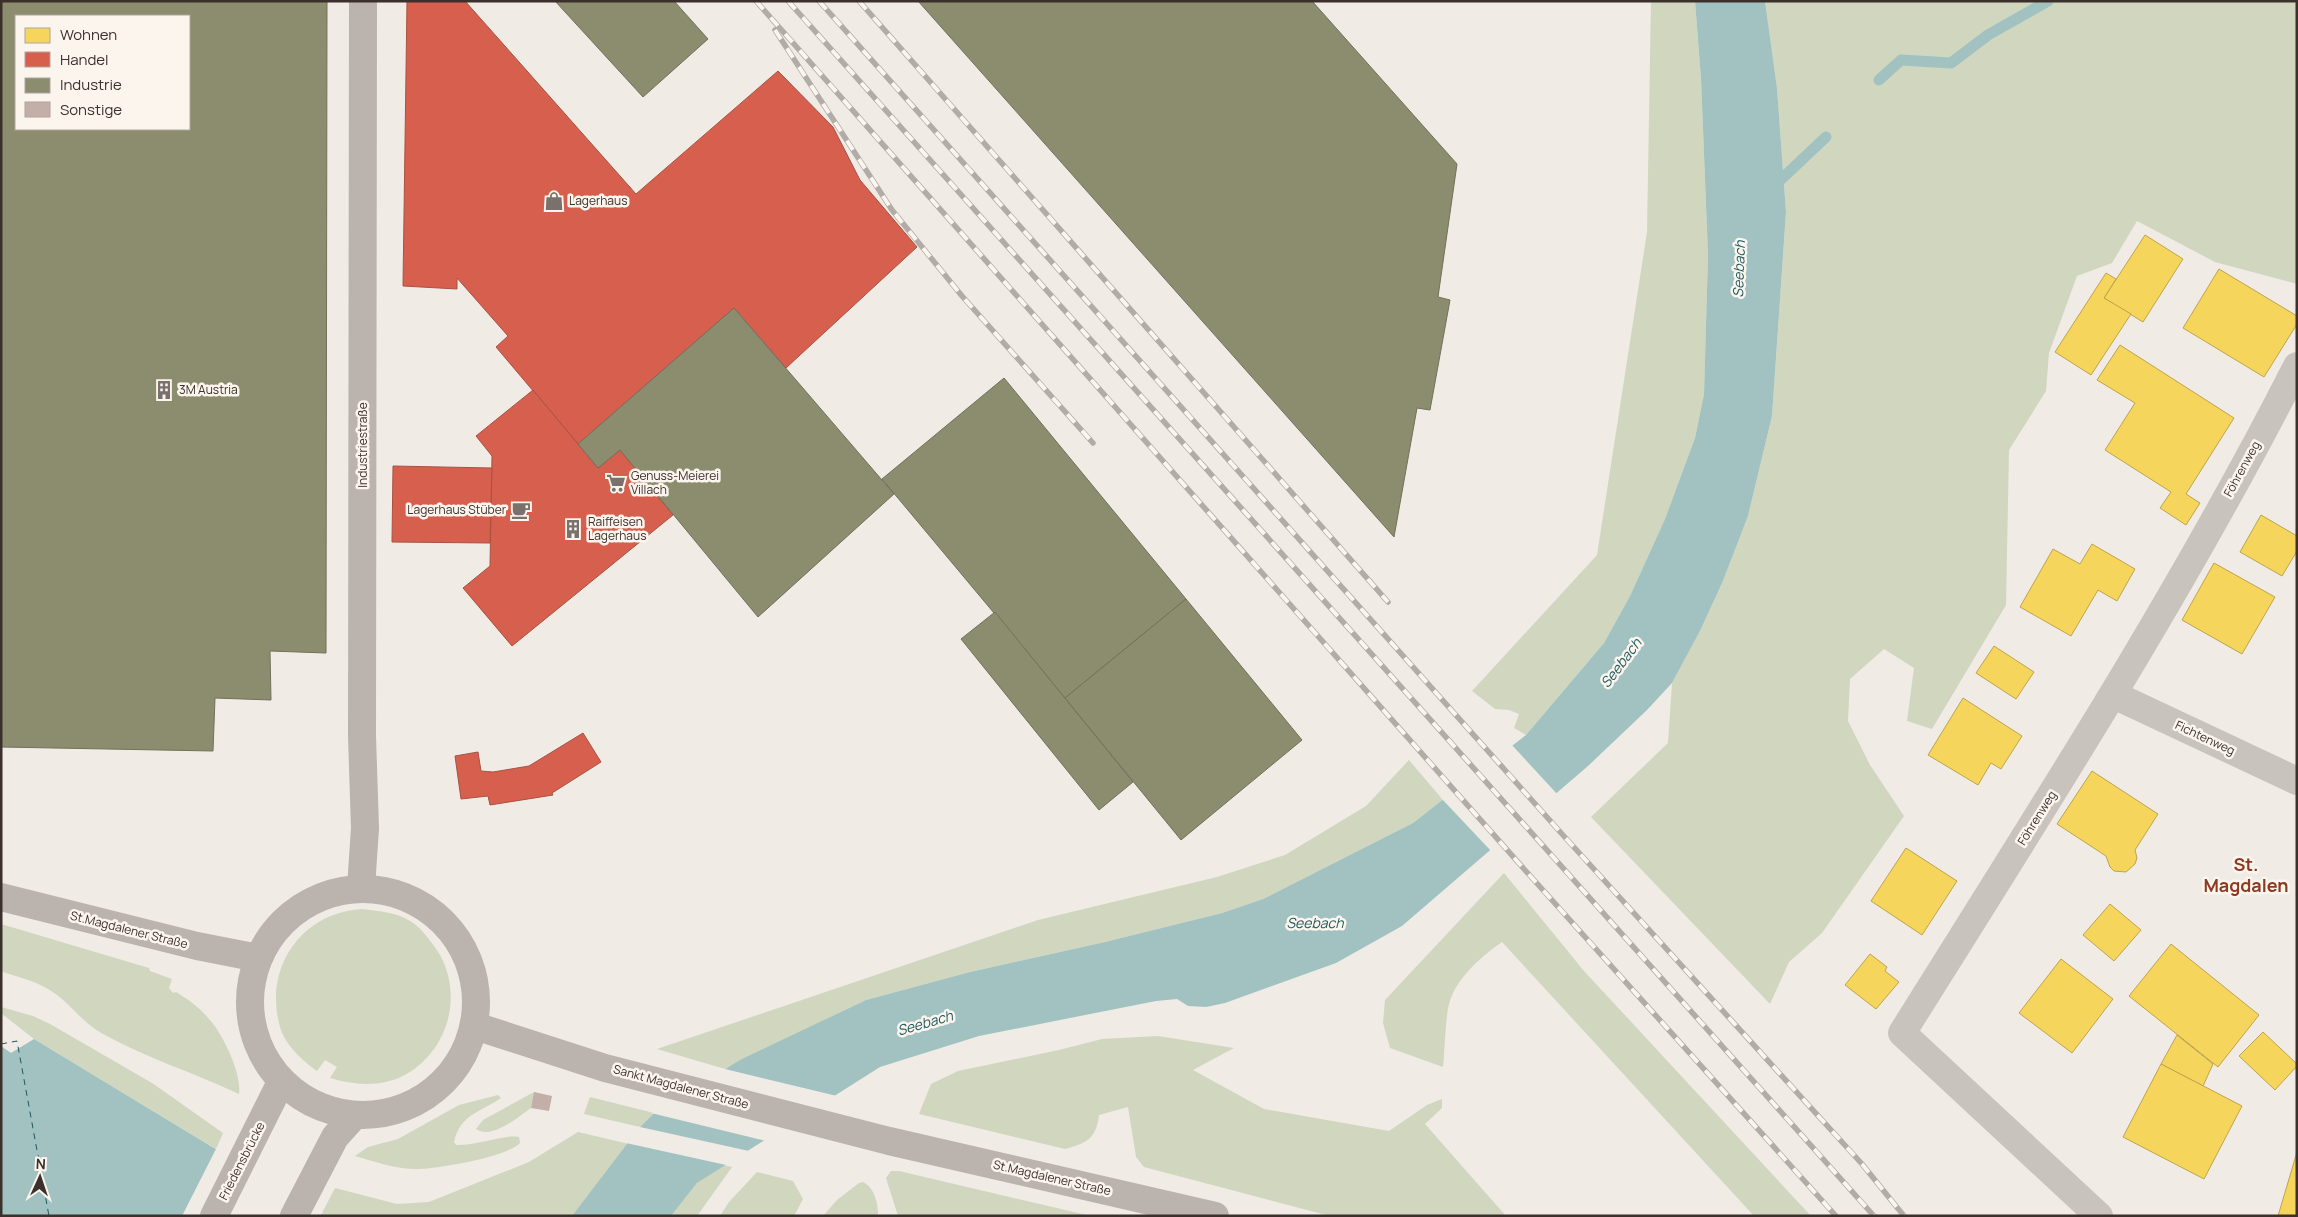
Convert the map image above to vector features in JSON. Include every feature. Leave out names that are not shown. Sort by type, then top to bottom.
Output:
[{"type":"street","name":"Industriestraße","points":[[362,888],[366,828],[362,736],[363,1]]},
{"type":"street","name":"Föhrenweg","points":[[2099,1216],[1902,1033],[2114,695],[2271,417],[2297,366]]},
{"type":"street","name":"Fichtenweg","points":[[2114,695],[2297,781]]},
{"type":"street","points":[[362,888],[390,892],[426,908],[463,947],[476,986],[475,1026],[467,1050],[438,1089],[409,1106],[354,1116],[275,1095],[249,1012],[251,981],[258,958],[286,918],[318,898],[362,888]]},
{"type":"street","name":"St.Magdalener Straße","points":[[1,897],[159,937],[258,958]]},
{"type":"street","name":"Sankt Magdalener Straße","points":[[475,1026],[605,1068],[889,1141]]},
{"type":"street","name":"Friedensbrücke","points":[[214,1216],[275,1095]]},
{"type":"street","points":[[294,1216],[335,1137],[354,1116]]},
{"type":"street","name":"St.Magdalener Straße","points":[[889,1141],[1215,1216]]},
{"type":"green space","points":[[1651,1],[1695,1],[1701,79],[1708,255],[1704,394],[1695,438],[1665,519],[1630,596],[1604,643],[1526,735],[1514,728],[1519,714],[1509,710],[1495,709],[1472,691],[1597,555],[1647,232]]},
{"type":"green space","points":[[1765,1],[2297,1],[2297,284],[2215,262],[2137,221],[2112,263],[2077,276],[2049,353],[2046,391],[2009,450],[2006,605],[1932,729],[1907,721],[1914,668],[1884,649],[1850,679],[1848,721],[1870,765],[1904,816],[1822,933],[1789,962],[1770,1004],[1591,817],[1668,743],[1672,683],[1700,631],[1723,581],[1748,516],[1772,416],[1786,212],[1777,88]]},
{"type":"green space","points":[[1409,760],[1443,800],[1413,823],[1263,899],[1222,913],[1105,942],[970,972],[866,1000],[725,1069],[657,1049],[1038,920],[1217,877],[1285,855],[1366,806]]},
{"type":"green space","points":[[1504,873],[1584,971],[1811,1216],[1754,1216],[1502,942],[1472,967],[1460,982],[1451,998],[1443,1067],[1390,1048],[1383,1023],[1385,1000]]},
{"type":"green space","points":[[362,909],[386,912],[399,916],[419,928],[442,959],[449,978],[451,997],[449,1016],[442,1035],[432,1051],[418,1066],[401,1077],[375,1084],[348,1082],[330,1078],[337,1067],[325,1060],[317,1071],[289,1045],[283,1035],[276,1007],[278,980],[283,964],[301,936],[328,917]]},
{"type":"green space","points":[[1,924],[149,968],[150,971],[172,979],[169,988],[173,993],[176,992],[190,1001],[209,1019],[220,1034],[235,1065],[239,1094],[119,1043],[95,1029],[48,989],[1,971]]},
{"type":"green space","points":[[1,1007],[33,1016],[50,1024],[152,1083],[223,1133],[216,1149],[34,1039],[1,1013]]},
{"type":"green space","points":[[1158,1036],[1234,1048],[1193,1070],[1264,1109],[1389,1131],[1427,1105],[1442,1099],[1442,1108],[1425,1124],[1506,1216],[1330,1216],[1144,1167],[1136,1157],[1128,1107],[1099,1115],[1096,1130],[1089,1139],[1079,1145],[1065,1149],[919,1114],[931,1084],[958,1071],[1102,1039]]},
{"type":"green space","points":[[534,1092],[531,1108],[512,1122],[490,1132],[482,1132],[476,1129],[483,1120]]},
{"type":"green space","points":[[498,1095],[501,1098],[466,1119],[461,1125],[454,1142],[456,1145],[464,1145],[506,1137],[519,1137],[520,1143],[502,1153],[457,1164],[420,1169],[395,1167],[355,1156],[368,1147],[398,1139],[459,1105]]},
{"type":"green space","points":[[590,1097],[654,1113],[640,1127],[584,1114]]},
{"type":"green space","points":[[578,1132],[629,1144],[572,1216],[327,1216],[322,1213],[335,1188],[397,1204],[429,1202],[529,1162]]},
{"type":"green space","points":[[723,1165],[732,1167],[697,1216],[671,1216],[697,1183]]},
{"type":"green space","points":[[891,1171],[899,1171],[1091,1216],[898,1216],[886,1178]]},
{"type":"green space","points":[[757,1172],[793,1181],[803,1199],[794,1216],[720,1216],[729,1202]]},
{"type":"green space","points":[[863,1182],[873,1192],[878,1216],[823,1216],[837,1200]]},
{"type":"water","name":"Seebach","points":[[1695,1],[1765,1],[1777,88],[1786,212],[1772,416],[1748,516],[1723,581],[1700,631],[1672,683],[1647,710],[1588,766],[1402,926],[1336,963],[1225,1003],[1206,1007],[1188,1006],[1177,999],[1156,1001],[979,1036],[880,1067],[697,1183],[671,1216],[572,1216],[640,1127],[654,1113],[740,1060],[866,1000],[970,972],[1105,942],[1222,913],[1263,899],[1413,823],[1526,735],[1604,643],[1630,596],[1665,519],[1695,438],[1704,394],[1708,255],[1701,79]]},
{"type":"water","points":[[34,1039],[326,1216],[1,1216],[1,1046],[11,1053]]},
{"type":"pier","points":[[1511,744],[1558,795],[1492,852],[1441,798]]},
{"type":"pier","points":[[721,1068],[837,1096],[766,1141],[651,1113]]},
{"type":"pier","points":[[638,1126],[749,1151],[726,1165],[626,1143]]},
{"type":"pier","points":[[217,1147],[323,1211],[321,1216],[182,1216]]},
{"type":"building: Wohnen","points":[[2145,235],[2183,259],[2143,322],[2104,298]]},
{"type":"building: Wohnen","points":[[2219,269],[2297,316],[2297,324],[2264,377],[2183,328]]},
{"type":"building: Wohnen","points":[[2106,273],[2116,279],[2104,298],[2131,314],[2091,375],[2055,352]]},
{"type":"building: Wohnen","points":[[2120,345],[2234,418],[2186,494],[2200,503],[2186,525],[2160,508],[2171,492],[2105,450],[2135,403],[2097,380]]},
{"type":"building: Wohnen","points":[[2261,515],[2297,536],[2297,551],[2282,576],[2240,552]]},
{"type":"building: Wohnen","points":[[2092,544],[2135,569],[2117,601],[2098,590],[2071,636],[2020,607],[2053,549],[2080,564]]},
{"type":"building: Wohnen","points":[[2214,563],[2275,597],[2242,654],[2182,620]]},
{"type":"building: Wohnen","points":[[1994,646],[2034,672],[2016,699],[1976,673]]},
{"type":"building: Wohnen","points":[[1963,698],[2022,736],[2001,769],[1991,763],[1978,785],[1928,755]]},
{"type":"building: Wohnen","points":[[2092,771],[2158,814],[2135,850],[2137,858],[2135,864],[2126,872],[2114,871],[2110,867],[2106,856],[2057,824]]},
{"type":"building: Wohnen","points":[[1906,848],[1957,881],[1922,935],[1871,901]]},
{"type":"building: Wohnen","points":[[2110,904],[2141,930],[2114,961],[2083,935]]},
{"type":"building: Wohnen","points":[[2171,944],[2259,1015],[2218,1067],[2129,996]]},
{"type":"building: Wohnen","points":[[1870,954],[1887,967],[1885,971],[1899,982],[1876,1009],[1845,985]]},
{"type":"building: Wohnen","points":[[2061,959],[2113,999],[2072,1053],[2019,1013]]},
{"type":"building: Wohnen","points":[[2263,1032],[2297,1064],[2275,1090],[2239,1056]]},
{"type":"building: Wohnen","points":[[2177,1035],[2213,1064],[2203,1086],[2161,1064]]},
{"type":"building: Wohnen","points":[[2161,1064],[2242,1106],[2204,1179],[2123,1137]]},
{"type":"building: Wohnen","points":[[2297,1152],[2297,1216],[2278,1216]]},
{"type":"building: Handel","points":[[407,1],[465,1],[636,194],[778,71],[833,127],[860,180],[917,247],[786,368],[734,308],[578,444],[496,347],[508,336],[457,278],[457,289],[403,286]]},
{"type":"building: Handel","name":"Raiffeisen Lagerhaus","points":[[533,390],[598,468],[620,450],[673,515],[512,646],[463,588],[490,566],[492,456],[476,436]]},
{"type":"building: Handel","points":[[393,466],[492,468],[490,543],[392,542]]},
{"type":"building: Handel","points":[[583,733],[601,762],[552,793],[553,795],[490,805],[488,796],[461,799],[455,756],[478,752],[481,771],[493,772],[529,766]]},
{"type":"building: Industrie","name":"3M Austria","points":[[1,1],[327,1],[326,653],[270,651],[271,700],[215,698],[213,751],[1,747]]},
{"type":"building: Industrie","points":[[555,1],[674,1],[708,39],[643,97]]},
{"type":"building: Industrie","points":[[918,1],[1312,1],[1457,164],[1438,297],[1450,300],[1430,410],[1417,408],[1394,537]]},
{"type":"building: Industrie","points":[[734,308],[894,494],[758,617],[620,450],[598,468],[578,444]]},
{"type":"building: Industrie","points":[[1004,378],[1186,599],[1065,698],[882,479]]},
{"type":"building: Industrie","points":[[1186,599],[1302,740],[1181,840],[1065,698]]},
{"type":"building: Industrie","points":[[995,612],[1133,782],[1099,810],[961,639]]},
{"type":"building: Sonstige","points":[[534,1092],[552,1096],[549,1111],[531,1108]]},
{"type":"waterway","points":[[1879,80],[1901,60],[1951,63],[1988,35],[2048,1]]},
{"type":"waterway","points":[[1773,187],[1826,137]]},
{"type":"ferry route","points":[[1,1044],[17,1041],[49,1216]]},
{"type":"railway","points":[[756,1],[1524,869],[1836,1216]]},
{"type":"railway","points":[[788,1],[1874,1216]]},
{"type":"railway","points":[[819,1],[1562,834],[1862,1164],[1904,1216]]},
{"type":"railway","points":[[859,1],[1388,602]]},
{"type":"railway","points":[[775,30],[892,210],[962,296],[1093,443]]},
{"type":"place","name":"Lagerhaus","points":[[554,201]]},
{"type":"place","name":"3M Austria","points":[[164,390]]},
{"type":"place","name":"Genuss-Meierei Villach","points":[[616,483]]},
{"type":"place","name":"Lagerhaus Stüber","points":[[521,510]]},
{"type":"place","name":"Raiffeisen Lagerhaus","points":[[573,529]]},
{"type":"district","name":"St. Magdalen","points":[[2246,875]]}]
